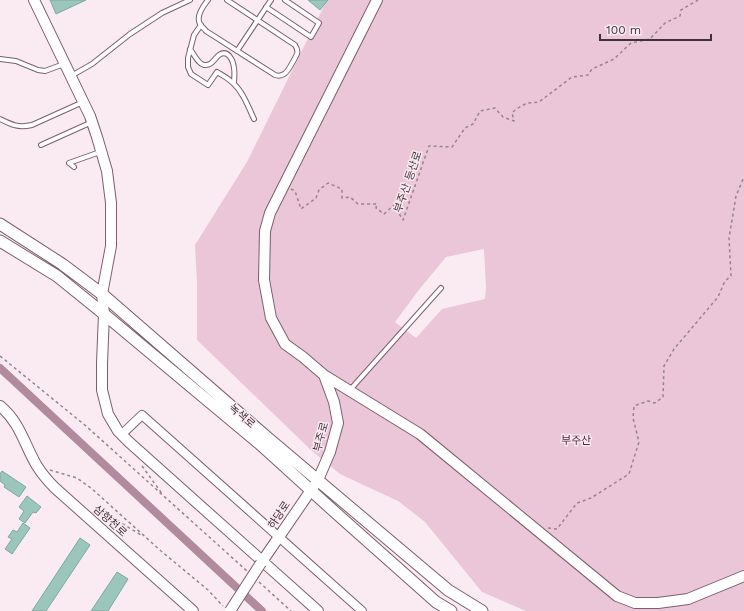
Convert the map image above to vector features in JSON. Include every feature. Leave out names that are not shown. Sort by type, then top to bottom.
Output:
[{"type":"main road","name":"녹색로","points":[[0,224],[62,264],[102,294],[448,590],[482,611]]},
{"type":"main road","name":"녹색로","points":[[0,241],[57,276],[104,314],[261,445],[436,602],[451,611]]},
{"type":"street","points":[[34,0],[90,116],[107,172],[111,203],[111,246],[102,294],[104,314],[102,390],[108,414],[118,431],[318,611]]},
{"type":"street","points":[[377,0],[270,212],[265,231],[264,280],[271,318],[285,344],[303,357],[324,376],[420,434],[617,596],[634,604],[688,599],[744,576]]},
{"type":"street","name":"부주로","points":[[318,480],[330,452],[338,422],[334,402],[324,376]]},
{"type":"street","name":"삼향천로","points":[[0,406],[16,424],[37,466],[55,488],[193,611]]},
{"type":"street","points":[[122,434],[142,415],[362,611]]},
{"type":"street","name":"하당로","points":[[228,611],[318,480]]},
{"type":"lane","points":[[71,76],[92,64],[130,34],[162,13],[190,0]]},
{"type":"lane","points":[[208,0],[199,16],[201,25],[206,32],[275,75],[283,75],[297,54],[298,48],[227,0]]},
{"type":"lane","points":[[237,51],[271,0]]},
{"type":"lane","points":[[266,7],[311,37],[319,23],[291,2],[285,0]]},
{"type":"lane","points":[[201,25],[194,35],[188,58],[188,68],[191,74],[208,85],[217,72],[234,84],[241,92],[254,118]]},
{"type":"lane","points":[[190,49],[202,65],[213,62],[221,54],[229,54],[234,68],[234,84]]},
{"type":"lane","points":[[0,59],[16,61],[38,70],[45,71],[65,64]]},
{"type":"lane","points":[[0,119],[17,126],[32,125],[84,102]]},
{"type":"lane","points":[[42,145],[92,122]]},
{"type":"lane","points":[[74,167],[69,163],[101,152]]},
{"type":"lane","points":[[349,391],[441,288]]},
{"type":"path","name":"부주산 등산로","points":[[284,185],[295,191],[301,209],[316,198],[319,190],[328,183],[342,189],[342,198],[350,196],[358,204],[377,204],[376,208],[384,214],[394,205],[403,220],[429,146],[452,147],[465,128],[473,124],[480,111],[495,108],[503,117],[514,121],[512,113],[516,109],[527,103],[539,102],[572,77],[588,75],[592,69],[614,59],[631,43],[650,39],[665,23],[680,16],[681,10],[698,0]]},
{"type":"path","points":[[546,527],[558,529],[577,503],[591,498],[629,474],[639,442],[633,418],[634,406],[648,402],[655,403],[663,397],[664,366],[674,349],[718,297],[725,281],[731,276],[729,238],[736,196],[744,177]]},
{"type":"path","points":[[0,356],[86,426],[252,576]]},
{"type":"path","points":[[141,465],[166,498]]},
{"type":"path","points":[[37,466],[77,478],[92,488],[145,537],[208,590],[228,611]]},
{"type":"path","points":[[95,512],[110,516],[145,537]]},
{"type":"path","points":[[257,581],[292,611]]},
{"type":"green space","name":"부주산","points":[[327,0],[744,0],[744,611],[526,611],[482,592],[425,522],[398,501],[340,474],[311,450],[197,340],[195,245],[247,162]],"holes":[[[484,249],[486,288],[485,299],[442,309],[416,338],[395,322],[446,257]]]},
{"type":"building","points":[[50,0],[86,0],[56,14]]},
{"type":"building","points":[[308,0],[328,0],[320,10]]},
{"type":"building","points":[[2,471],[26,487],[19,497],[4,487],[5,485],[0,481],[0,474]]},
{"type":"building","points":[[27,496],[41,507],[36,513],[33,512],[25,523],[19,519],[24,511],[19,507]]},
{"type":"building","points":[[23,523],[30,528],[12,554],[5,549],[12,539],[8,537],[13,530],[17,532]]},
{"type":"building","points":[[80,538],[90,545],[46,611],[32,611]]},
{"type":"building","points":[[117,572],[128,579],[108,611],[91,611]]},
{"type":"waterway","points":[[0,368],[262,611]]}]
